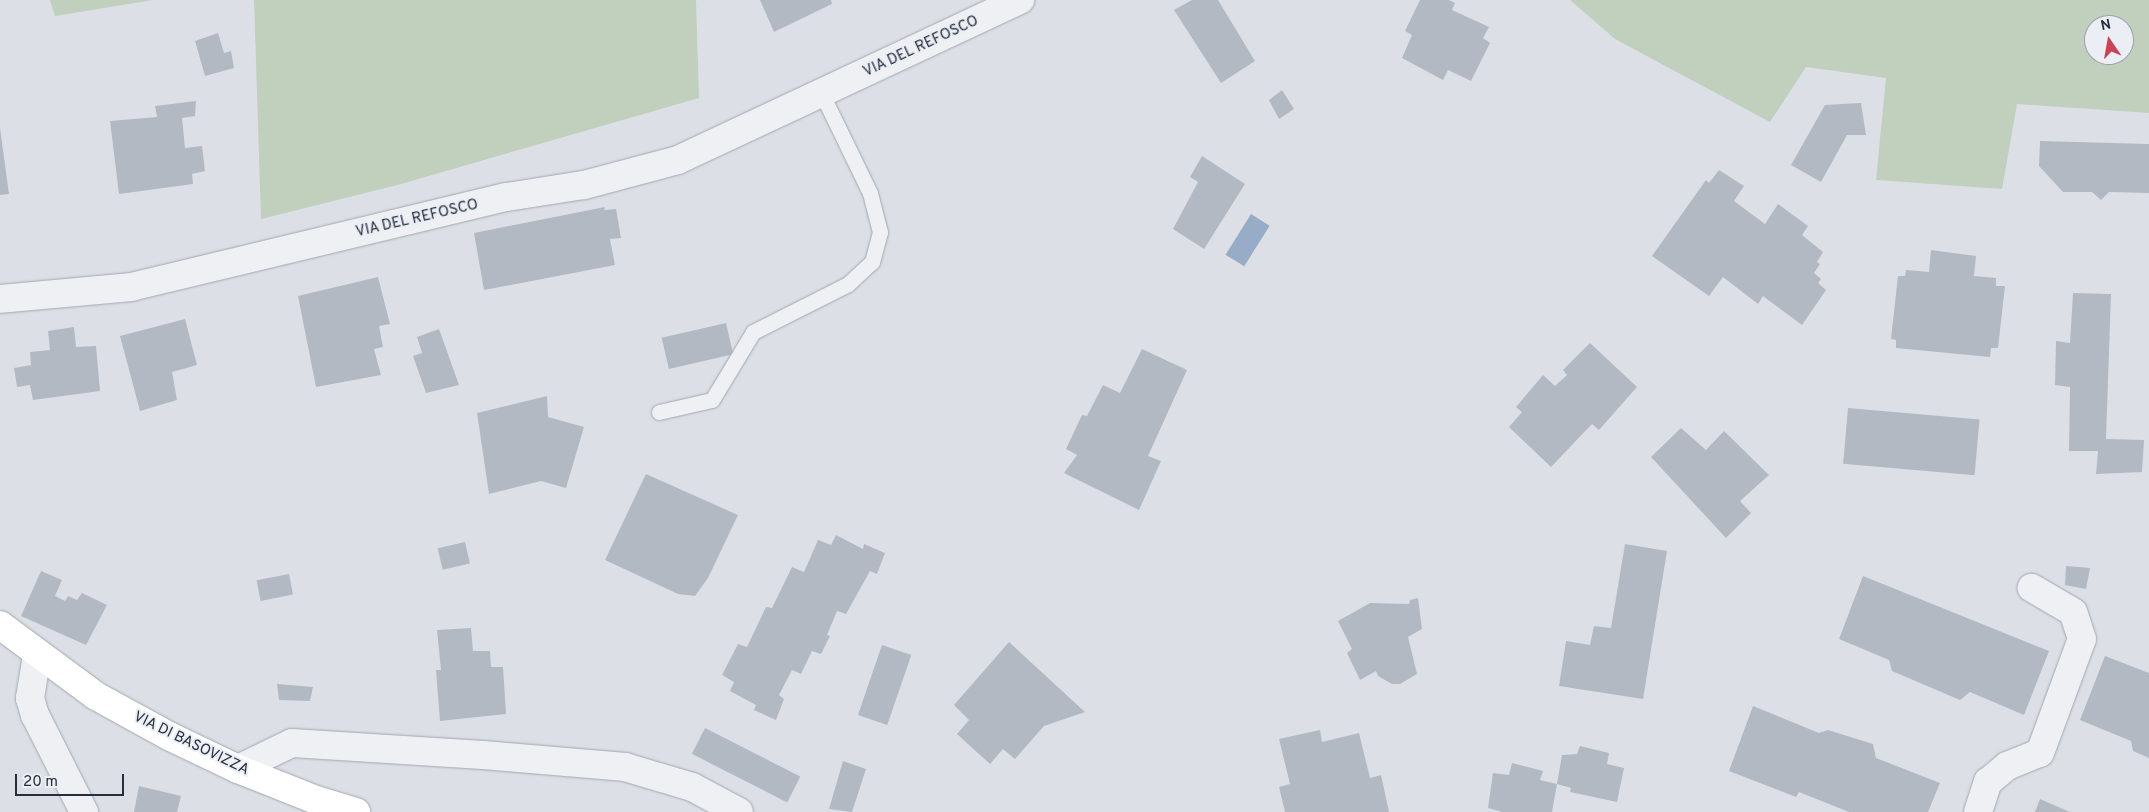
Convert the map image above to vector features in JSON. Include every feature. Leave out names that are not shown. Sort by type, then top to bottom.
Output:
[{"type":"main road","name":"VIA DI BASOVIZZA","points":[[0,625],[37,655],[96,696],[169,736],[238,769],[316,800],[356,812]]},
{"type":"street","name":"VIA DEL REFOSCO","points":[[0,299],[131,287],[507,197],[584,185],[678,160],[1020,0]]},
{"type":"street","points":[[1978,812],[1988,782],[2007,766],[2040,753],[2082,639],[2072,612],[2032,588]]},
{"type":"street","points":[[37,655],[30,698],[35,715],[84,812]]},
{"type":"street","points":[[238,769],[292,743],[625,766],[692,787],[739,812]]},
{"type":"lane","points":[[659,412],[712,400],[753,332],[848,284],[872,262],[880,232],[870,193],[822,94]]},
{"type":"green space","points":[[50,0],[153,0],[55,16]]},
{"type":"green space","points":[[254,0],[696,0],[699,98],[401,184],[261,219]]},
{"type":"green space","points":[[1570,0],[2149,0],[2149,113],[2017,104],[2002,189],[1876,180],[1886,78],[1806,67],[1770,122],[1615,39]]},
{"type":"water","points":[[1251,214],[1270,226],[1244,266],[1226,255]]},
{"type":"building","points":[[760,0],[831,0],[832,4],[774,32]]},
{"type":"building","points":[[1192,0],[1218,0],[1255,61],[1221,83],[1174,10]]},
{"type":"building","points":[[1420,0],[1449,0],[1455,3],[1452,10],[1489,27],[1483,38],[1490,43],[1471,81],[1448,70],[1443,80],[1402,58],[1412,35],[1405,31]]},
{"type":"building","points":[[218,33],[224,53],[231,51],[234,68],[205,76],[195,41]]},
{"type":"building","points":[[1282,90],[1294,109],[1279,119],[1269,100]]},
{"type":"building","points":[[196,101],[195,116],[182,118],[185,148],[202,146],[205,171],[192,174],[193,184],[119,194],[110,121],[157,117],[155,106]]},
{"type":"building","points":[[1861,103],[1866,135],[1847,135],[1821,182],[1791,165],[1825,105]]},
{"type":"building","points":[[0,128],[9,194],[0,195]]},
{"type":"building","points":[[2040,141],[2149,144],[2149,193],[2109,192],[2101,200],[2092,192],[2063,192],[2039,166]]},
{"type":"building","points":[[1202,156],[1245,184],[1204,249],[1173,229],[1198,182],[1190,177]]},
{"type":"building","points":[[1719,170],[1744,186],[1734,201],[1765,224],[1778,204],[1808,226],[1802,235],[1823,252],[1817,262],[1820,264],[1814,273],[1821,279],[1818,283],[1826,290],[1802,325],[1763,296],[1758,304],[1723,277],[1709,296],[1652,256],[1706,180],[1709,183]]},
{"type":"building","points":[[605,207],[604,210],[616,209],[621,238],[610,239],[615,265],[484,290],[474,233]]},
{"type":"building","points":[[1931,250],[1976,256],[1974,276],[1996,278],[1996,286],[2005,286],[1998,348],[1991,348],[1990,357],[1896,348],[1896,340],[1891,339],[1898,276],[1905,276],[1906,270],[1929,272]]},
{"type":"building","points":[[378,277],[390,324],[379,326],[383,347],[374,349],[381,375],[316,387],[298,296]]},
{"type":"building","points":[[2073,293],[2111,294],[2106,439],[2144,440],[2142,472],[2096,474],[2098,451],[2069,451],[2070,387],[2055,385],[2056,341],[2070,343]]},
{"type":"building","points":[[185,319],[197,365],[172,372],[177,400],[140,411],[120,336]]},
{"type":"building","points":[[726,323],[733,354],[669,369],[662,338]]},
{"type":"building","points":[[74,327],[76,347],[96,346],[100,391],[33,400],[30,385],[17,387],[14,368],[31,365],[30,352],[50,350],[48,331]]},
{"type":"building","points":[[439,329],[459,385],[426,393],[413,356],[422,353],[417,337]]},
{"type":"building","points":[[1590,343],[1637,387],[1599,430],[1592,424],[1551,467],[1509,427],[1522,412],[1516,407],[1543,375],[1555,386],[1567,375],[1563,370]]},
{"type":"building","points":[[1142,349],[1187,370],[1148,456],[1161,461],[1139,510],[1064,473],[1077,455],[1066,449],[1082,415],[1087,416],[1103,385],[1120,393]]},
{"type":"building","points":[[547,396],[548,417],[584,427],[566,488],[541,481],[489,494],[477,413]]},
{"type":"building","points":[[1848,408],[1979,420],[1975,475],[1843,464]]},
{"type":"building","points":[[1681,428],[1706,450],[1724,431],[1769,475],[1740,501],[1751,513],[1726,538],[1651,457]]},
{"type":"building","points":[[646,474],[738,515],[708,578],[695,596],[678,594],[605,560]]},
{"type":"building","points":[[836,535],[863,549],[864,544],[885,553],[877,574],[870,571],[846,614],[837,611],[827,635],[830,636],[821,654],[812,651],[801,674],[792,670],[779,695],[784,699],[776,720],[754,710],[756,705],[730,691],[734,682],[722,675],[738,644],[747,647],[766,607],[772,608],[792,567],[804,572],[818,540],[831,545]]},
{"type":"building","points":[[465,542],[470,563],[443,570],[438,548]]},
{"type":"building","points":[[1625,544],[1667,551],[1643,699],[1559,686],[1566,641],[1590,645],[1594,626],[1611,628]]},
{"type":"building","points":[[2066,566],[2090,568],[2086,589],[2065,585]]},
{"type":"building","points":[[41,571],[62,580],[55,596],[65,601],[68,596],[77,600],[82,593],[107,605],[86,645],[21,616]]},
{"type":"building","points":[[289,574],[293,595],[261,601],[257,580]]},
{"type":"building","points":[[1863,576],[2049,651],[2024,715],[1970,692],[1960,700],[1892,671],[1889,660],[1839,639]]},
{"type":"building","points":[[1418,598],[1422,629],[1408,637],[1417,674],[1400,684],[1392,684],[1378,676],[1376,671],[1360,680],[1347,653],[1352,649],[1338,621],[1370,603],[1409,604],[1410,600]]},
{"type":"building","points":[[471,628],[473,651],[490,651],[491,667],[503,667],[506,714],[440,721],[436,670],[441,670],[437,630]]},
{"type":"building","points":[[1009,642],[1085,712],[1044,726],[1015,759],[1003,749],[990,764],[957,734],[969,720],[954,705]]},
{"type":"building","points":[[882,645],[911,655],[887,725],[858,715]]},
{"type":"building","points":[[2105,656],[2149,673],[2149,758],[2133,751],[2131,741],[2080,720]]},
{"type":"building","points":[[277,684],[313,687],[310,701],[279,700]]},
{"type":"building","points":[[1753,706],[1819,733],[1828,730],[1873,744],[1876,758],[1940,783],[1928,812],[1849,812],[1799,792],[1796,797],[1729,771]]},
{"type":"building","points":[[705,728],[800,777],[787,802],[692,754]]},
{"type":"building","points":[[1320,730],[1322,742],[1359,733],[1370,778],[1381,775],[1389,812],[1285,812],[1279,787],[1290,784],[1279,739]]},
{"type":"building","points":[[1580,746],[1609,753],[1607,764],[1624,768],[1617,802],[1570,792],[1571,788],[1557,784],[1562,755],[1577,754]]},
{"type":"building","points":[[843,761],[866,769],[852,812],[829,809]]},
{"type":"building","points":[[1512,763],[1543,771],[1540,780],[1557,784],[1552,812],[1502,812],[1488,808],[1493,773],[1509,775]]},
{"type":"building","points":[[139,786],[181,796],[177,812],[134,812]]},
{"type":"building","points":[[2040,799],[2070,812],[2035,812]]}]
